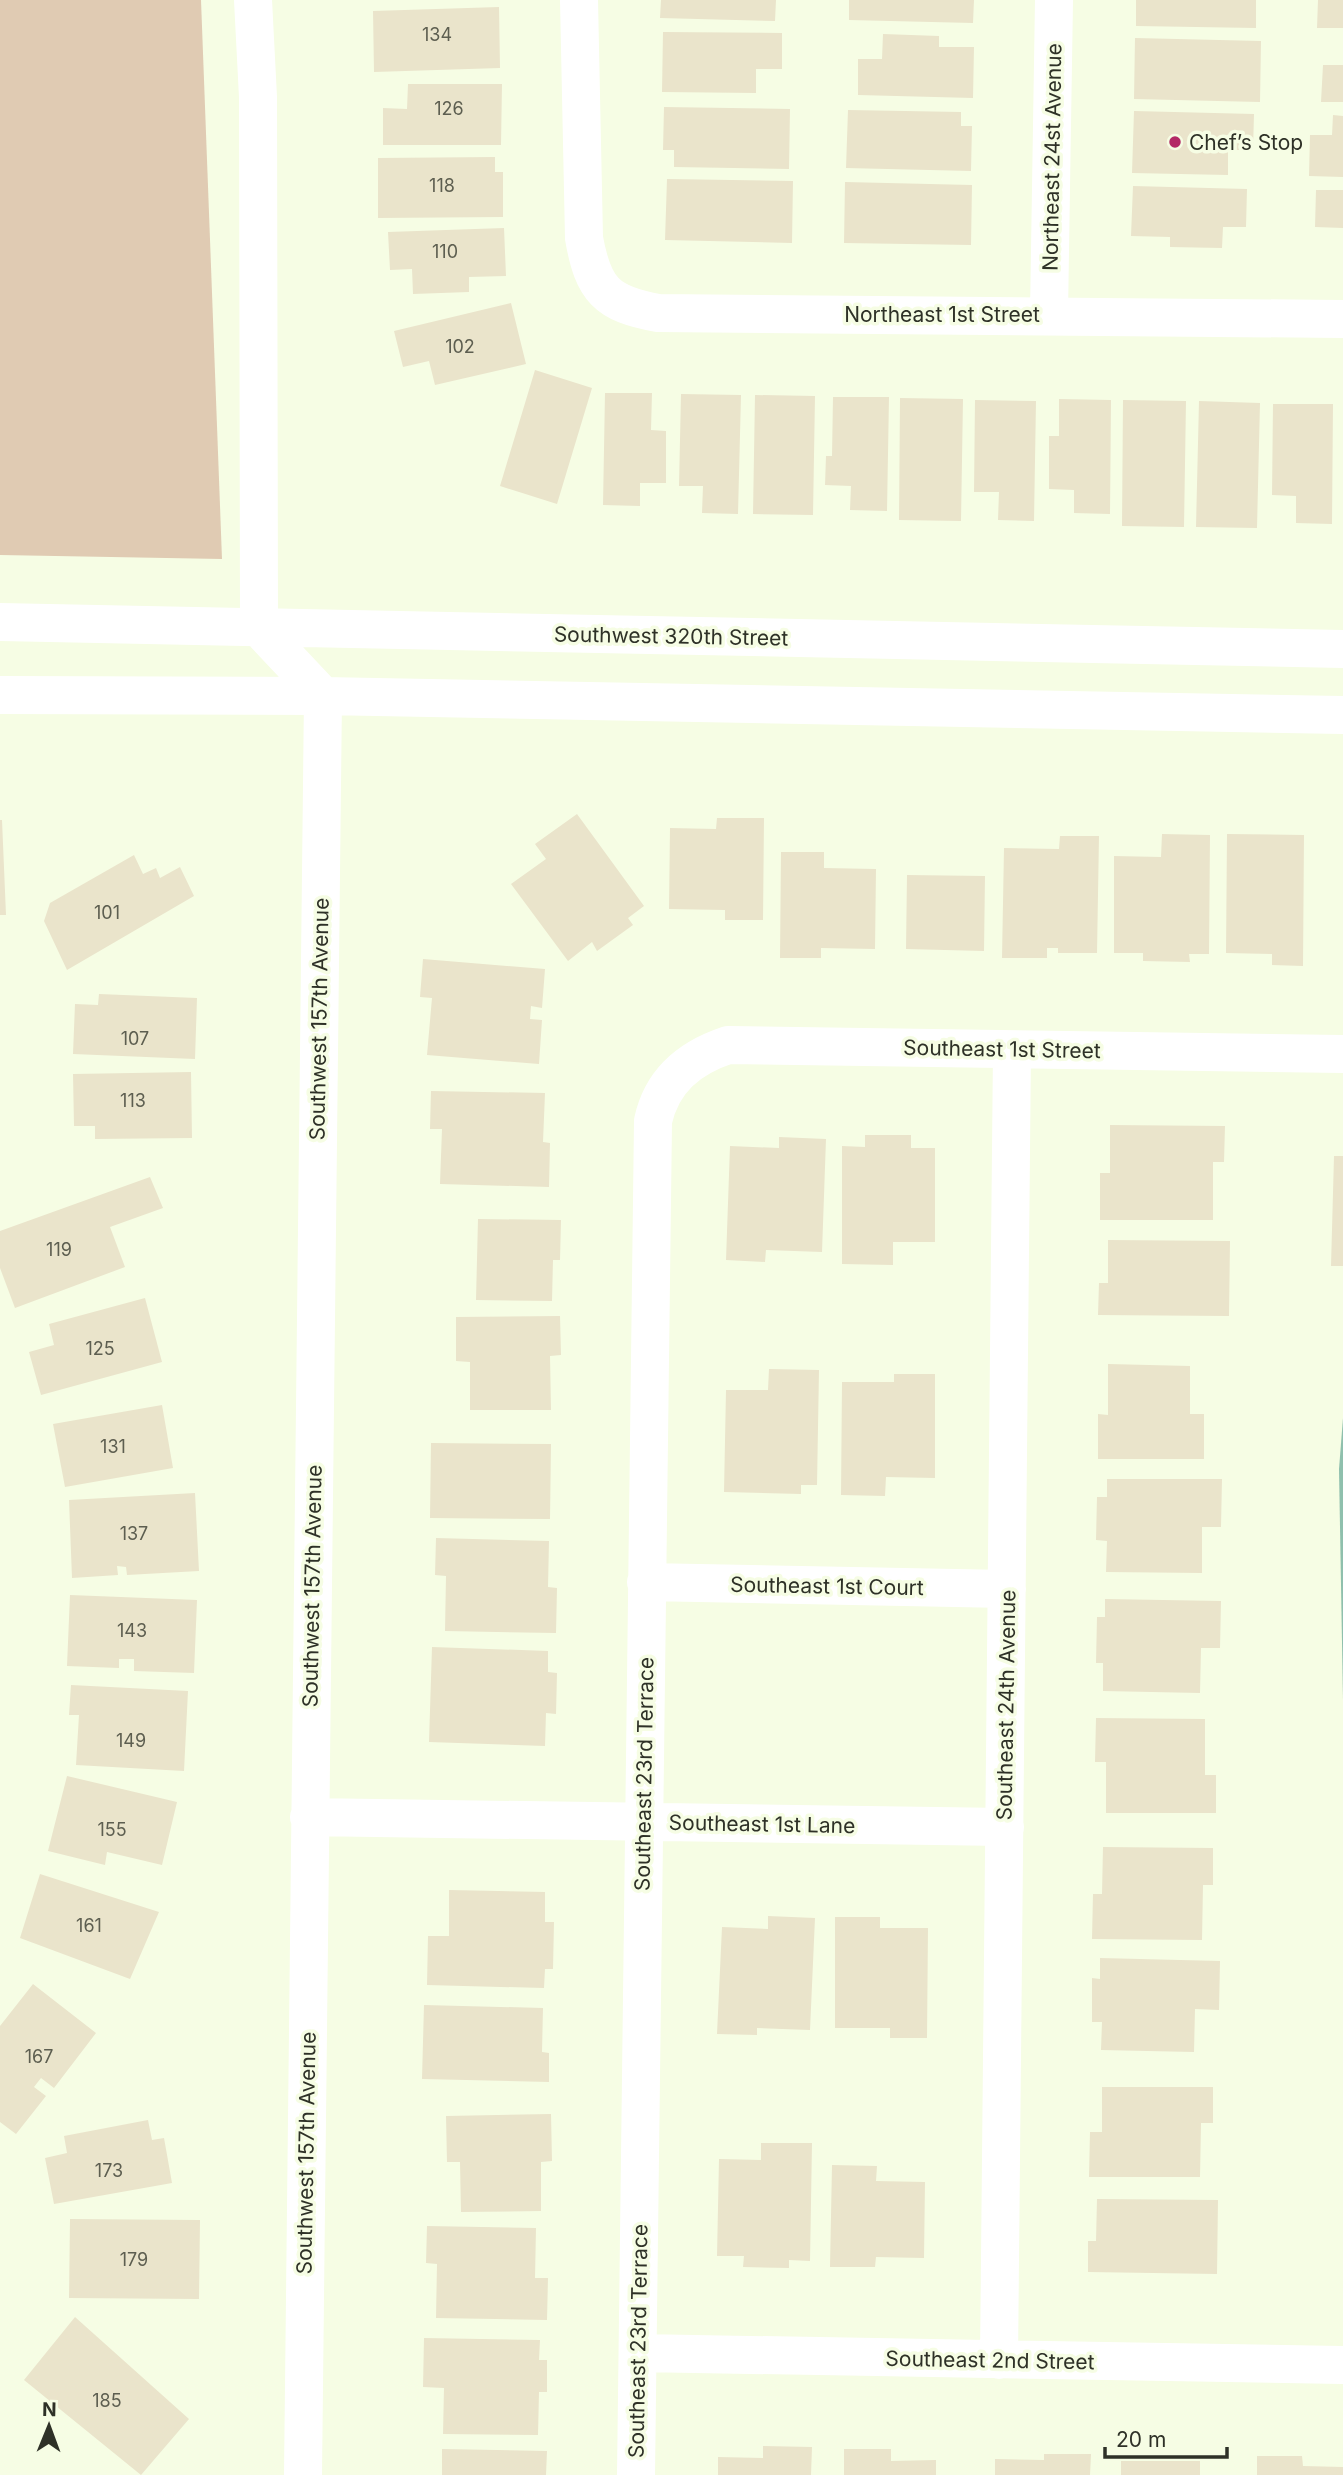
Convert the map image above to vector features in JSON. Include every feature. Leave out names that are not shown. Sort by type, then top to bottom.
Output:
[{"type":"street","points":[[253,0],[258,111],[259,628],[323,696]]},
{"type":"street","name":"Northeast 1st Street","points":[[579,0],[584,238],[593,276],[607,295],[622,305],[649,311],[1343,319]]},
{"type":"street","name":"Northeast 24st Avenue","points":[[1049,314],[1054,0]]},
{"type":"street","name":"Southwest 320th Street","points":[[0,622],[1343,649]]},
{"type":"street","points":[[0,695],[323,696],[1343,715]]},
{"type":"street","name":"Southwest 157th Avenue","points":[[303,2475],[323,696]]},
{"type":"street","name":"Southeast 1st Street","points":[[672,1079],[700,1056],[728,1045],[1343,1054]]},
{"type":"street","name":"Southeast 24th Avenue","points":[[999,2360],[1012,1049]]},
{"type":"street","name":"Southeast 23rd Terrace","points":[[636,2475],[653,1121],[657,1103],[672,1079]]},
{"type":"street","name":"Southeast 1st Court","points":[[646,1582],[1007,1589]]},
{"type":"street","name":"Southeast 1st Lane","points":[[309,1817],[1005,1827]]},
{"type":"street","name":"Southeast 2nd Street","points":[[638,2353],[1343,2365]]},
{"type":"shaded area","points":[[0,0],[201,0],[222,559],[0,555]]},
{"type":"shaded area","points":[[1343,1418],[1343,1700],[1339,1469]]},
{"type":"building","points":[[661,0],[776,0],[775,21],[660,18]]},
{"type":"building","points":[[849,0],[974,0],[973,23],[849,20]]},
{"type":"building","points":[[1136,0],[1256,0],[1256,28],[1136,26]]},
{"type":"building","points":[[1318,0],[1343,0],[1343,28],[1317,28]]},
{"type":"building","points":[[499,7],[500,68],[374,72],[373,11]]},
{"type":"building","points":[[663,32],[782,33],[782,69],[756,69],[756,93],[662,92]]},
{"type":"building","points":[[883,34],[939,36],[939,47],[974,47],[973,98],[858,95],[858,59],[882,59]]},
{"type":"building","points":[[1135,38],[1261,41],[1260,102],[1134,99]]},
{"type":"building","points":[[1323,65],[1343,65],[1343,102],[1321,102]]},
{"type":"building","points":[[408,84],[502,84],[501,145],[383,145],[383,108],[407,109]]},
{"type":"building","points":[[664,107],[790,109],[789,169],[674,167],[674,150],[663,150]]},
{"type":"building","points":[[848,110],[961,112],[961,126],[972,126],[971,171],[846,168]]},
{"type":"building","points":[[1134,111],[1254,114],[1253,150],[1228,150],[1228,175],[1132,173]]},
{"type":"building","points":[[1333,115],[1343,116],[1343,177],[1309,176],[1310,135],[1332,135]]},
{"type":"building","points":[[495,157],[495,172],[503,172],[503,217],[378,218],[378,158]]},
{"type":"building","points":[[667,179],[793,181],[792,243],[665,240]]},
{"type":"building","points":[[845,182],[972,185],[971,245],[844,243]]},
{"type":"building","points":[[1133,186],[1247,189],[1246,227],[1223,227],[1222,248],[1170,247],[1170,237],[1131,236]]},
{"type":"building","points":[[1316,190],[1343,190],[1343,228],[1315,227]]},
{"type":"building","points":[[504,228],[506,276],[469,277],[469,292],[413,294],[412,269],[390,270],[388,232]]},
{"type":"building","points":[[511,303],[526,364],[435,385],[429,361],[403,367],[394,331]]},
{"type":"building","points":[[535,370],[592,388],[557,504],[500,486]]},
{"type":"building","points":[[605,393],[652,393],[651,430],[666,431],[666,483],[640,483],[640,506],[603,505]]},
{"type":"building","points":[[681,394],[741,395],[738,514],[702,513],[703,486],[679,486]]},
{"type":"building","points":[[755,395],[815,396],[813,515],[753,514]]},
{"type":"building","points":[[833,397],[889,397],[887,511],[850,510],[851,486],[825,485],[826,456],[832,456]]},
{"type":"building","points":[[900,398],[963,399],[961,521],[899,520]]},
{"type":"building","points":[[1059,399],[1111,400],[1110,514],[1074,513],[1074,490],[1049,489],[1049,436],[1059,436]]},
{"type":"building","points":[[975,400],[1036,401],[1034,521],[998,520],[999,492],[974,492]]},
{"type":"building","points":[[1123,400],[1186,401],[1184,527],[1122,526]]},
{"type":"building","points":[[1199,401],[1260,403],[1257,528],[1196,527]]},
{"type":"building","points":[[1273,404],[1333,404],[1332,524],[1296,523],[1296,496],[1272,495]]},
{"type":"building","points":[[577,814],[644,906],[628,918],[633,925],[597,951],[592,942],[568,961],[511,884],[546,859],[535,844]]},
{"type":"building","points":[[717,818],[764,818],[763,920],[725,920],[725,910],[669,909],[670,828],[716,829]]},
{"type":"building","points":[[2,820],[6,915],[0,915]]},
{"type":"building","points":[[1162,834],[1210,835],[1209,954],[1189,954],[1190,962],[1143,961],[1143,953],[1114,953],[1114,856],[1161,857]]},
{"type":"building","points":[[1227,834],[1304,835],[1303,966],[1272,965],[1272,954],[1226,953]]},
{"type":"building","points":[[1060,836],[1099,836],[1097,953],[1058,953],[1058,948],[1047,948],[1047,958],[1002,958],[1004,848],[1059,849]]},
{"type":"building","points":[[781,852],[824,852],[824,868],[876,869],[875,949],[821,948],[821,958],[780,958]]},
{"type":"building","points":[[134,855],[143,874],[156,868],[160,878],[180,867],[194,896],[67,970],[44,921],[50,903]]},
{"type":"building","points":[[907,875],[985,876],[984,951],[906,949]]},
{"type":"building","points":[[423,959],[545,969],[542,1008],[531,1006],[530,1019],[542,1020],[539,1064],[427,1055],[432,998],[420,997]]},
{"type":"building","points":[[99,994],[197,998],[195,1059],[73,1054],[75,1004],[98,1005]]},
{"type":"building","points":[[191,1072],[192,1138],[95,1139],[95,1126],[74,1126],[73,1074]]},
{"type":"building","points":[[431,1091],[545,1093],[543,1142],[550,1143],[549,1187],[440,1184],[442,1129],[430,1129]]},
{"type":"building","points":[[1110,1125],[1225,1126],[1224,1162],[1213,1162],[1213,1220],[1100,1220],[1100,1173],[1110,1173]]},
{"type":"building","points":[[865,1135],[911,1135],[911,1148],[935,1148],[935,1242],[893,1242],[893,1265],[842,1264],[842,1146],[865,1147]]},
{"type":"building","points":[[779,1137],[826,1139],[822,1252],[766,1250],[765,1262],[726,1260],[730,1146],[779,1148]]},
{"type":"building","points":[[1334,1156],[1343,1156],[1343,1266],[1331,1266]]},
{"type":"building","points":[[150,1177],[163,1208],[110,1227],[125,1267],[15,1308],[0,1268],[0,1231]]},
{"type":"building","points":[[478,1219],[561,1220],[560,1260],[553,1260],[552,1301],[476,1300]]},
{"type":"building","points":[[1108,1240],[1230,1241],[1229,1316],[1098,1315],[1099,1283],[1108,1283]]},
{"type":"building","points":[[145,1298],[162,1362],[41,1395],[29,1352],[54,1345],[49,1324]]},
{"type":"building","points":[[560,1316],[561,1355],[550,1356],[551,1410],[470,1410],[470,1362],[456,1361],[456,1317]]},
{"type":"building","points":[[1108,1364],[1190,1366],[1190,1414],[1204,1414],[1204,1459],[1098,1459],[1098,1414],[1108,1415]]},
{"type":"building","points":[[769,1369],[819,1370],[817,1485],[801,1485],[801,1494],[724,1492],[726,1390],[768,1390]]},
{"type":"building","points":[[894,1374],[935,1374],[935,1478],[886,1477],[885,1496],[841,1495],[842,1382],[894,1382]]},
{"type":"building","points":[[162,1405],[173,1468],[65,1487],[53,1424]]},
{"type":"building","points":[[431,1443],[551,1444],[550,1519],[430,1518]]},
{"type":"building","points":[[1107,1479],[1222,1479],[1221,1527],[1202,1527],[1202,1573],[1106,1572],[1107,1541],[1096,1540],[1097,1497],[1107,1497]]},
{"type":"building","points":[[195,1493],[199,1571],[127,1575],[126,1567],[117,1566],[118,1575],[72,1578],[69,1500]]},
{"type":"building","points":[[436,1538],[549,1541],[548,1587],[557,1588],[556,1633],[445,1631],[446,1576],[435,1575]]},
{"type":"building","points":[[70,1595],[197,1600],[194,1673],[134,1671],[134,1659],[119,1659],[119,1668],[67,1666]]},
{"type":"building","points":[[1105,1599],[1221,1601],[1220,1648],[1201,1648],[1200,1693],[1103,1691],[1103,1663],[1096,1663],[1097,1617],[1105,1617]]},
{"type":"building","points":[[432,1647],[548,1651],[548,1672],[557,1673],[556,1714],[546,1713],[545,1746],[429,1742]]},
{"type":"building","points":[[71,1685],[188,1691],[184,1771],[76,1765],[79,1715],[69,1715]]},
{"type":"building","points":[[1096,1718],[1205,1719],[1205,1775],[1216,1775],[1216,1813],[1106,1813],[1106,1762],[1095,1762]]},
{"type":"building","points":[[67,1776],[177,1802],[162,1865],[107,1852],[105,1865],[48,1851]]},
{"type":"building","points":[[1103,1847],[1213,1848],[1213,1885],[1203,1885],[1202,1940],[1092,1939],[1093,1894],[1102,1894]]},
{"type":"building","points":[[40,1874],[159,1912],[130,1979],[20,1938]]},
{"type":"building","points":[[449,1890],[545,1892],[545,1922],[554,1922],[553,1969],[545,1969],[544,1988],[427,1985],[428,1936],[449,1936]]},
{"type":"building","points":[[768,1916],[815,1918],[810,2030],[757,2028],[757,2035],[717,2034],[722,1927],[768,1929]]},
{"type":"building","points":[[835,1917],[880,1917],[880,1928],[928,1928],[927,2038],[890,2038],[890,2028],[835,2028]]},
{"type":"building","points":[[1100,1958],[1220,1961],[1219,2010],[1195,2009],[1194,2052],[1101,2050],[1102,2022],[1092,2022],[1092,1978],[1100,1979]]},
{"type":"building","points":[[33,1984],[96,2033],[54,2088],[41,2078],[34,2087],[46,2096],[16,2134],[0,2122],[0,2026]]},
{"type":"building","points":[[424,2005],[543,2008],[542,2052],[549,2053],[549,2082],[422,2079]]},
{"type":"building","points":[[1102,2087],[1213,2087],[1213,2123],[1201,2123],[1200,2177],[1089,2177],[1090,2132],[1102,2132]]},
{"type":"building","points":[[551,2114],[552,2161],[541,2162],[541,2211],[461,2212],[460,2162],[447,2162],[446,2116]]},
{"type":"building","points":[[148,2120],[152,2140],[164,2138],[172,2183],[54,2204],[45,2158],[67,2153],[64,2136]]},
{"type":"building","points":[[761,2143],[812,2143],[810,2261],[789,2260],[789,2268],[743,2267],[744,2256],[717,2256],[719,2159],[761,2160]]},
{"type":"building","points":[[832,2165],[877,2166],[876,2181],[925,2182],[924,2258],[876,2257],[875,2267],[830,2267]]},
{"type":"building","points":[[1097,2199],[1218,2200],[1217,2274],[1088,2272],[1088,2241],[1096,2241]]},
{"type":"building","points":[[70,2219],[200,2220],[199,2299],[69,2298]]},
{"type":"building","points":[[427,2226],[536,2228],[535,2278],[548,2278],[547,2320],[436,2318],[437,2264],[426,2263]]},
{"type":"building","points":[[75,2317],[189,2419],[141,2475],[24,2380]]},
{"type":"building","points":[[424,2338],[540,2340],[539,2360],[547,2360],[547,2392],[539,2392],[538,2435],[443,2434],[444,2388],[423,2387]]},
{"type":"building","points":[[763,2446],[812,2447],[811,2475],[718,2475],[718,2457],[763,2458]]},
{"type":"building","points":[[442,2449],[547,2451],[546,2475],[442,2475]]},
{"type":"building","points":[[844,2449],[891,2449],[891,2461],[936,2460],[936,2475],[844,2475]]},
{"type":"building","points":[[1044,2454],[1091,2454],[1090,2475],[995,2475],[995,2459],[1044,2460]]},
{"type":"building","points":[[1257,2456],[1302,2456],[1303,2466],[1343,2467],[1343,2475],[1257,2475]]},
{"type":"building","points":[[1121,2461],[1200,2461],[1200,2475],[1121,2475]]},
{"type":"place","name":"Chef’s Stop","points":[[1175,142]]}]
